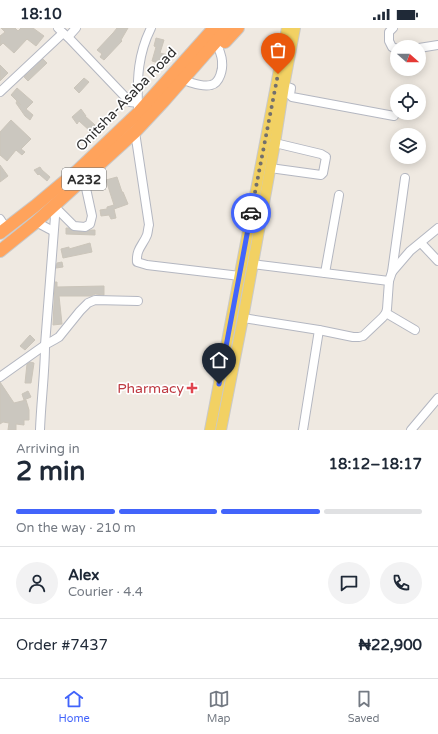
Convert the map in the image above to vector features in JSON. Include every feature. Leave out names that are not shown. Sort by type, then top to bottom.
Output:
[{"type":"highway","points":[[150,99],[153,91],[168,70],[205,28]]},
{"type":"highway","name":"Onitsha-Asaba Road","points":[[2,226],[35,206],[78,170],[138,108],[150,99],[214,28]]},
{"type":"highway","name":"A232","points":[[0,251],[36,222],[135,132],[228,28]]},
{"type":"highway","points":[[163,102],[189,82],[238,28]]},
{"type":"main road","points":[[210,430],[287,28]]},
{"type":"main road","points":[[221,430],[243,318],[295,28]]},
{"type":"street","points":[[0,92],[63,33],[76,28]]},
{"type":"street","points":[[138,108],[138,76],[141,58],[152,28]]},
{"type":"street","points":[[389,29],[390,43]]},
{"type":"street","points":[[63,33],[130,102],[138,108]]},
{"type":"street","points":[[426,47],[438,45]]},
{"type":"street","points":[[189,82],[201,85],[212,85],[216,82],[220,76],[222,68],[222,60],[219,49]]},
{"type":"street","points":[[284,86],[291,88],[290,95],[292,97],[390,115]]},
{"type":"street","points":[[135,132],[149,225],[148,233],[139,248],[137,262],[147,265],[240,276]]},
{"type":"street","points":[[270,168],[321,175],[323,173],[326,157],[321,154],[275,144]]},
{"type":"street","points":[[55,205],[74,226],[86,227],[90,224],[92,216],[84,178]]},
{"type":"street","points":[[243,318],[353,337],[363,336],[368,332],[383,317],[387,309],[389,281],[392,272],[405,178]]},
{"type":"street","points":[[324,273],[338,195]]},
{"type":"street","points":[[40,430],[41,398],[45,365],[44,345],[55,205]]},
{"type":"street","points":[[36,222],[54,231]]},
{"type":"street","points":[[392,272],[410,251],[422,243],[438,228]]},
{"type":"street","points":[[422,243],[438,261]]},
{"type":"street","points":[[252,264],[389,281]]},
{"type":"street","points":[[0,377],[59,336],[88,303],[95,300],[138,301]]},
{"type":"street","points":[[386,313],[415,330]]},
{"type":"street","points":[[303,430],[319,330]]},
{"type":"street","points":[[412,430],[438,398]]},
{"type":"building","points":[[1,28],[15,28],[18,31],[21,28],[33,28],[44,36],[36,46],[27,39],[14,53],[3,43],[0,46],[0,36],[5,32]]},
{"type":"building","points":[[117,28],[128,28],[121,40],[122,41],[104,60],[100,57],[102,54],[97,50]]},
{"type":"building","points":[[156,38],[164,40],[160,53],[168,55],[165,65],[152,61],[156,47],[154,46]]},
{"type":"building","points":[[43,59],[47,63],[28,81],[24,77]]},
{"type":"building","points":[[0,65],[8,73],[0,81]]},
{"type":"building","points":[[84,78],[89,82],[79,93],[74,88]]},
{"type":"building","points":[[17,88],[33,102],[26,109],[33,115],[30,120],[25,116],[16,103],[17,101],[11,95]]},
{"type":"building","points":[[81,109],[85,116],[95,125],[90,131],[79,121],[77,124],[72,117]]},
{"type":"building","points":[[11,120],[31,139],[21,149],[25,152],[22,155],[16,150],[7,161],[0,155],[0,132]]},
{"type":"building","points":[[0,165],[8,176],[0,182]]},
{"type":"building","points":[[40,167],[50,177],[47,181],[39,174],[38,175],[34,170]]},
{"type":"building","points":[[117,177],[128,204],[114,209],[116,218],[111,219],[109,215],[101,216],[100,210],[107,209],[107,207],[114,205],[106,180]]},
{"type":"building","points":[[66,228],[84,232],[95,230],[95,235],[66,234]]},
{"type":"building","points":[[90,243],[92,252],[63,258],[61,249],[69,247],[69,249]]},
{"type":"building","points":[[62,262],[63,267],[56,268],[57,263]]},
{"type":"building","points":[[55,282],[57,282],[57,287],[104,286],[104,295],[59,296],[62,324],[53,325]]},
{"type":"building","points":[[30,335],[35,340],[25,350],[20,346]]},
{"type":"building","points":[[30,362],[34,363],[31,383],[25,383],[27,364]]},
{"type":"building","points":[[0,382],[14,403],[26,400],[29,410],[29,420],[24,420],[24,425],[16,424],[16,430],[8,430],[9,423],[3,422],[0,424]]},
{"type":"building","points":[[28,391],[31,397],[24,400],[22,394]]},
{"type":"way so far","points":[[251,213],[278,74]]},
{"type":"place","name":"Pharmacy","points":[[192,388]]},
{"type":"route","points":[[219,384],[251,213]]}]
